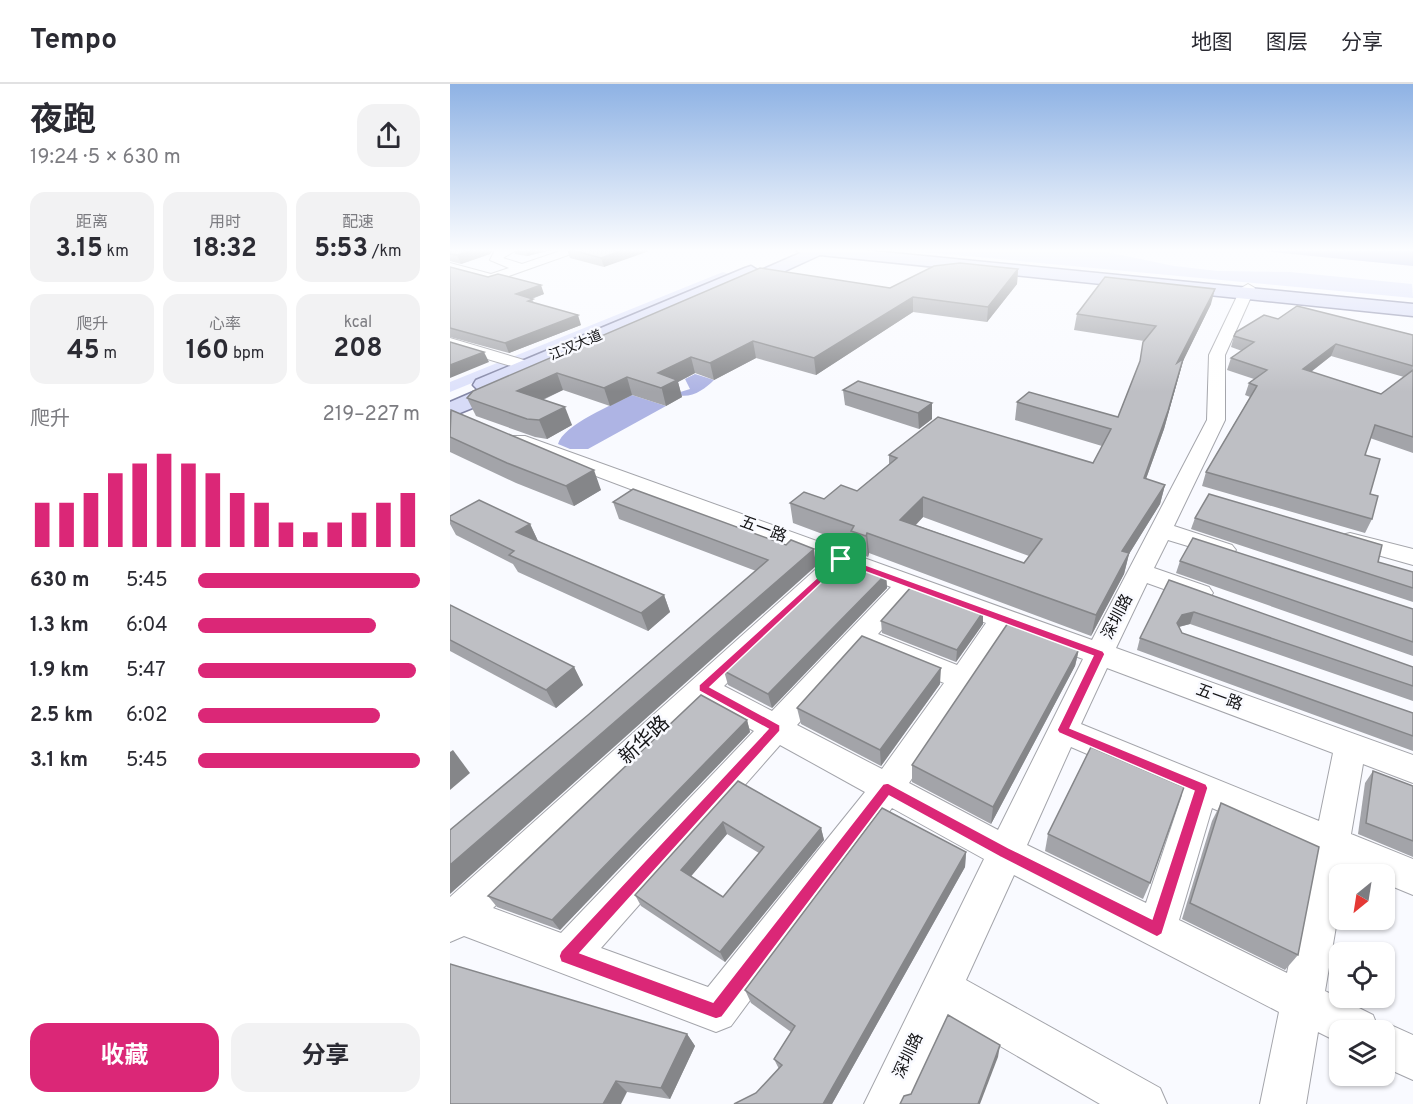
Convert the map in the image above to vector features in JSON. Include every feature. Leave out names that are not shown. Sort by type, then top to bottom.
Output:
[{"type":"main road","name":"江汉大道","points":[[450,400],[697,297]]},
{"type":"main road","name":"江汉大道","points":[[450,410],[706,297]]},
{"type":"main road","points":[[1295,297],[1413,310]]},
{"type":"main road","points":[[1318,297],[1413,304]]},
{"type":"street","name":"深圳路","points":[[887,1104],[1099,654],[1162,530],[1194,493],[1216,420],[1217,355],[1243,297]]},
{"type":"street","points":[[450,343],[528,366]]},
{"type":"street","name":"五一路","points":[[472,423],[1413,769]]},
{"type":"street","points":[[1162,530],[1242,556]]},
{"type":"street","points":[[1326,533],[1413,557]]},
{"type":"street","name":"新华路","points":[[454,919],[841,559]]},
{"type":"street","points":[[1141,572],[1228,603]]},
{"type":"street","points":[[567,956],[908,584]]},
{"type":"street","points":[[454,919],[567,956],[716,1011],[888,788],[1004,619]]},
{"type":"street","points":[[859,637],[963,679]]},
{"type":"street","points":[[702,688],[1005,852],[1338,1020]]},
{"type":"street","points":[[1063,730],[1413,877]]},
{"type":"street","points":[[1282,1104],[1350,746]]},
{"type":"street","points":[[1157,929],[1202,788]]},
{"type":"street","points":[[941,989],[1144,1104]]},
{"type":"street","points":[[1395,1049],[1413,1058]]},
{"type":"shaded area","points":[[662,297],[684,297],[450,392],[450,382]]},
{"type":"shaded area","points":[[695,374],[714,380],[691,395],[674,394],[690,389],[685,379]]},
{"type":"shaded area","points":[[632,395],[666,406],[588,449],[570,449],[558,444],[569,430],[579,423]]},
{"type":"building","points":[[450,297],[525,297],[533,299],[528,301],[578,315],[505,343],[450,328]]},
{"type":"building","points":[[693,297],[996,297],[988,307],[913,297],[814,358],[753,341],[710,363],[691,357],[658,373],[677,380],[661,388],[627,377],[604,388],[557,373],[517,391],[565,407],[539,420],[527,419],[467,398],[473,391]]},
{"type":"building","points":[[1090,297],[1211,297],[1177,363],[1183,359],[1168,411],[1144,478],[1165,485],[1122,551],[1129,553],[1096,615],[867,533],[866,536],[851,531],[854,526],[790,503],[804,492],[824,499],[841,485],[857,491],[897,458],[889,455],[938,417],[1093,463],[1111,429],[1017,402],[1029,392],[1118,417],[1140,361],[1143,342],[1156,326],[1077,314]],"holes":[[[923,497],[1042,539],[1024,563],[900,520]]]},
{"type":"building","points":[[1297,306],[1413,335],[1413,366],[1336,344],[1303,369],[1381,394],[1413,370],[1413,437],[1375,425],[1365,455],[1380,459],[1370,494],[1378,496],[1372,519],[1206,472],[1257,386],[1249,383],[1267,370],[1231,358],[1254,342],[1234,336],[1236,332],[1264,315],[1278,319]]},
{"type":"building","points":[[450,342],[484,352],[450,365]]},
{"type":"building","points":[[858,381],[932,403],[918,413],[843,390]]},
{"type":"building","points":[[451,410],[594,470],[566,486],[507,463],[450,437]]},
{"type":"building","points":[[633,489],[786,545],[791,540],[814,549],[450,865],[450,830],[768,560],[613,502]]},
{"type":"building","points":[[1209,494],[1382,545],[1378,562],[1413,572],[1413,588],[1195,518]]},
{"type":"building","points":[[479,500],[530,524],[516,532],[664,595],[641,613],[509,555],[514,551],[450,520],[450,516]]},
{"type":"building","points":[[1193,538],[1413,609],[1413,642],[1180,561]]},
{"type":"building","points":[[843,558],[886,574],[768,694],[724,671]]},
{"type":"building","points":[[1169,580],[1413,667],[1413,686],[1194,612],[1182,615],[1177,623],[1182,633],[1413,713],[1413,736],[1140,638]]},
{"type":"building","points":[[912,586],[983,612],[957,650],[881,621]]},
{"type":"building","points":[[450,605],[574,667],[546,690],[450,640]]},
{"type":"building","points":[[1008,623],[1079,649],[993,807],[912,765]]},
{"type":"building","points":[[862,636],[941,668],[880,750],[797,708]]},
{"type":"building","points":[[701,695],[747,720],[552,920],[488,896]]},
{"type":"building","points":[[1091,747],[1184,787],[1150,883],[1048,834]]},
{"type":"building","points":[[1373,771],[1413,786],[1413,841],[1366,823]]},
{"type":"building","points":[[738,781],[821,828],[720,952],[635,895]],"holes":[[[723,822],[764,847],[723,897],[681,870]]]},
{"type":"building","points":[[1221,803],[1319,847],[1298,955],[1190,903]]},
{"type":"building","points":[[882,808],[966,852],[823,1104],[734,1104],[756,1093],[782,1065],[774,1059],[795,1026],[745,990]]},
{"type":"building","points":[[450,964],[687,1034],[661,1088],[616,1081],[603,1104],[450,1104]]},
{"type":"building","points":[[948,1015],[1000,1045],[978,1104],[900,1104],[904,1096],[911,1094]]},
{"type":"route","points":[[841,559],[1099,654],[1063,730],[1202,788],[1157,929],[1005,852],[888,788],[716,1011],[567,956],[776,728],[702,688],[841,559]]}]
